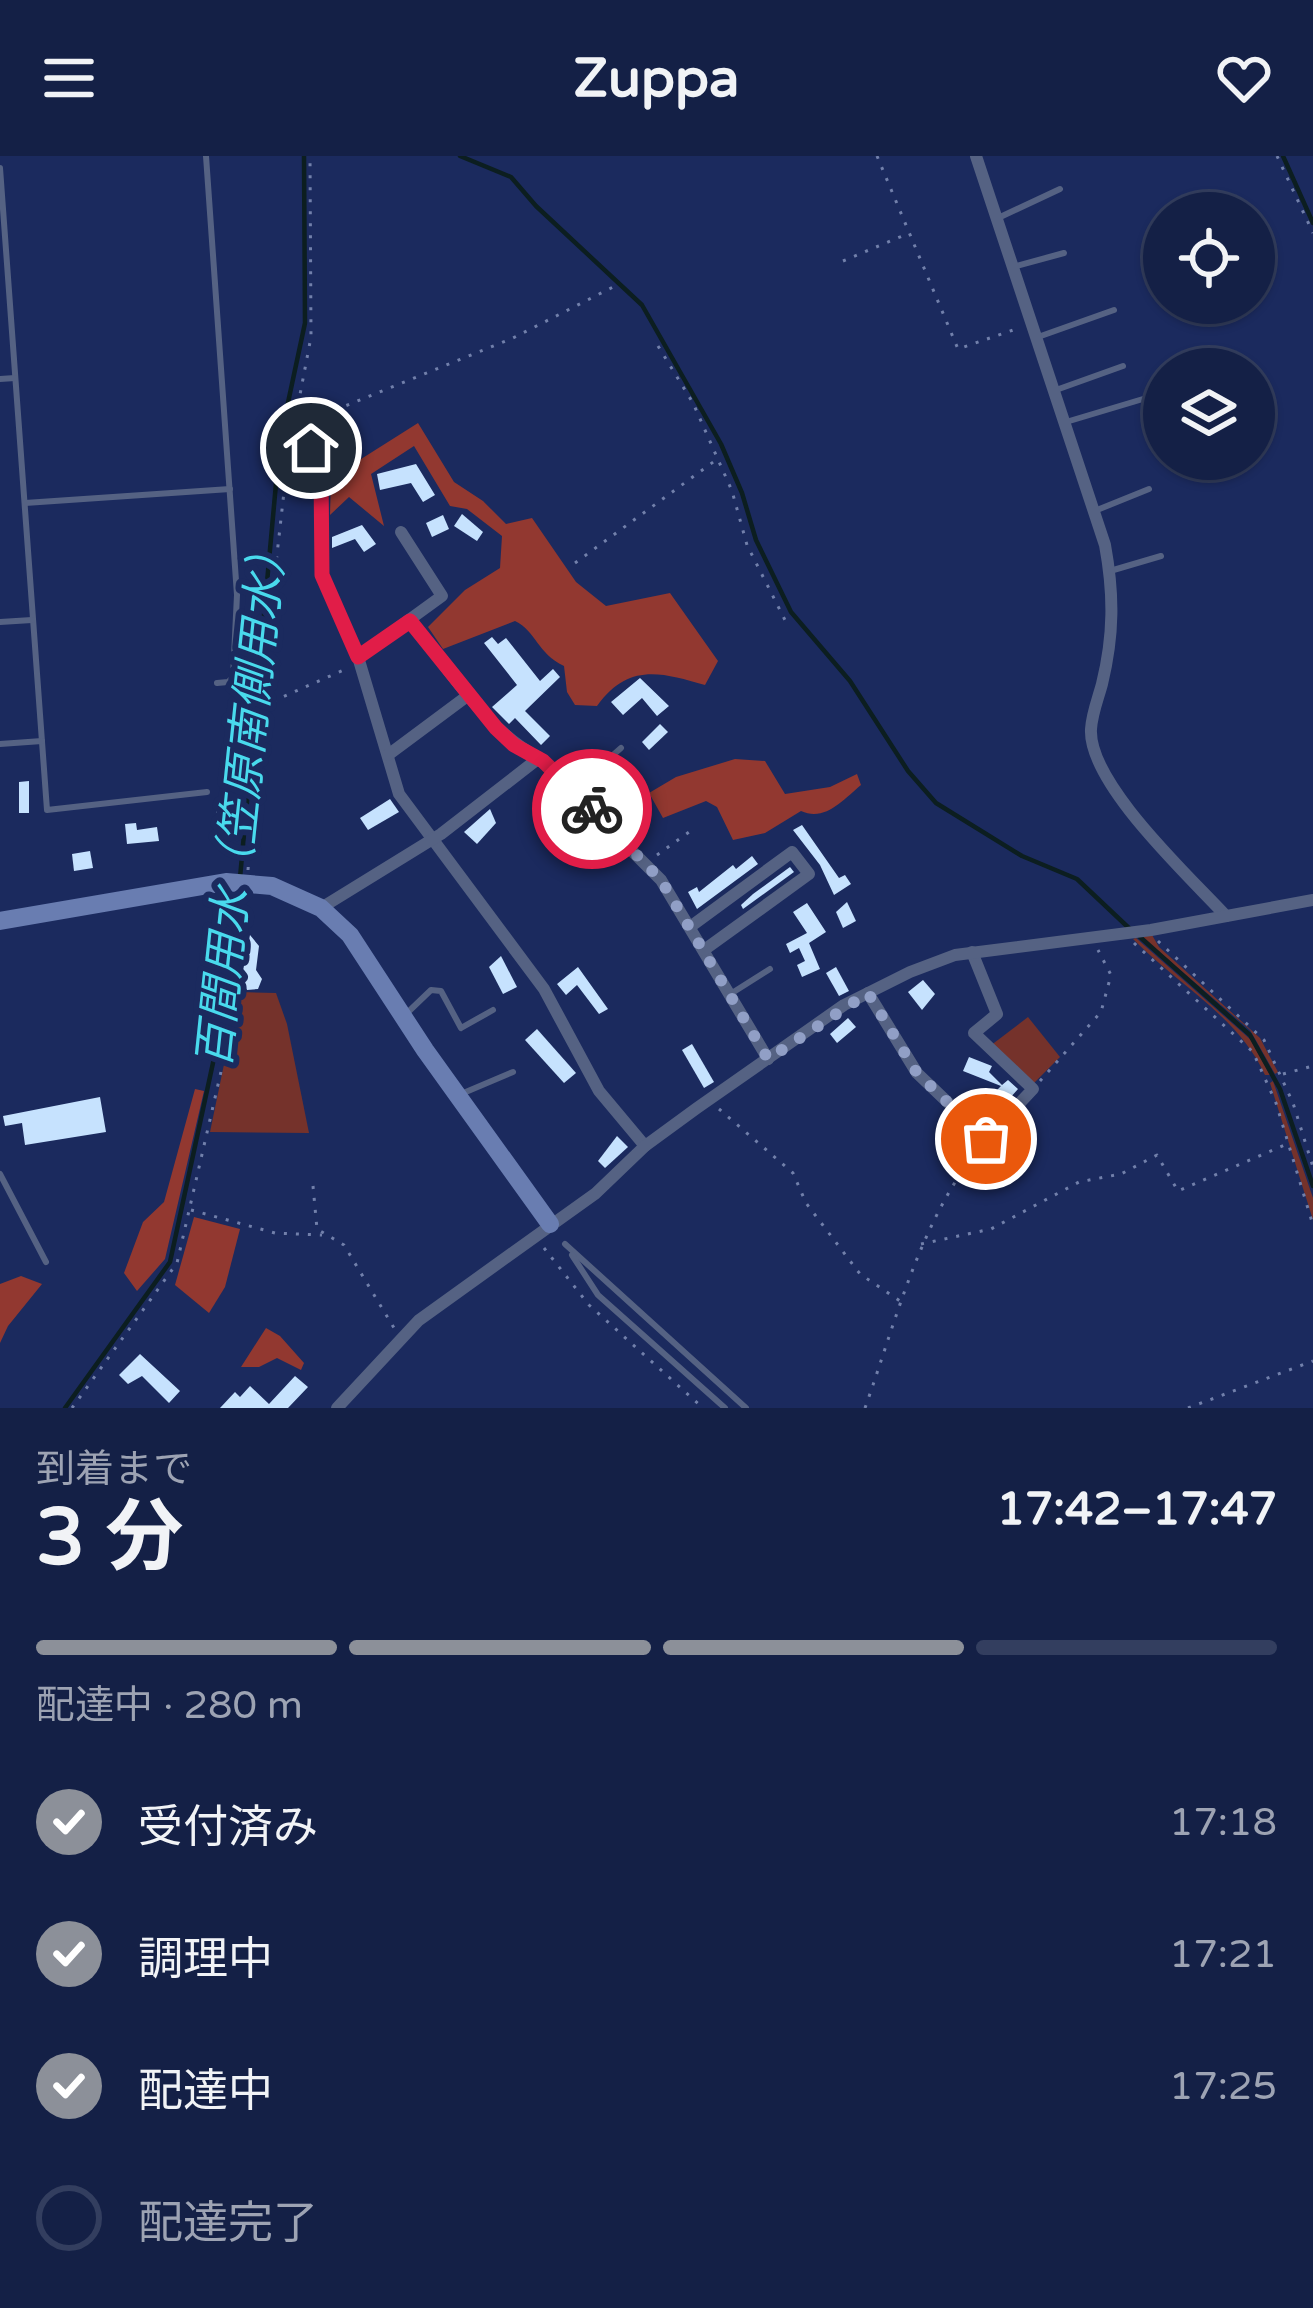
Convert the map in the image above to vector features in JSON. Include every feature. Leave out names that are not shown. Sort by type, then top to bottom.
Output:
[{"type":"street","points":[[976,156],[1056,390],[1110,571],[1112,636],[1094,712],[1093,751],[1113,789],[1226,916]]},
{"type":"street","points":[[298,420],[321,472],[322,575],[358,660],[399,794],[544,988],[599,1091],[645,1146]]},
{"type":"street","points":[[358,660],[442,596],[401,532]]},
{"type":"street","points":[[410,621],[514,745],[539,758],[646,864],[690,927],[768,1059]]},
{"type":"street","points":[[388,755],[470,694]]},
{"type":"street","points":[[321,908],[431,841],[539,758]]},
{"type":"street","points":[[690,927],[792,852],[808,874],[704,950]]},
{"type":"street","points":[[0,921],[226,882],[272,886],[321,908],[350,934],[542,1230]]},
{"type":"street","points":[[337,1408],[400,1338],[596,1193],[645,1146],[868,993],[910,972],[972,952],[1151,930],[1313,900]]},
{"type":"street","points":[[868,993],[917,1073],[986,1139],[1033,1089],[974,1033],[997,1013],[972,952]]},
{"type":"lane","points":[[206,156],[237,614],[232,676],[218,683]]},
{"type":"lane","points":[[0,168],[5,301],[16,379],[47,810],[207,792]]},
{"type":"lane","points":[[998,218],[1060,189]]},
{"type":"lane","points":[[1014,266],[1064,253]]},
{"type":"lane","points":[[1036,330],[1114,310]]},
{"type":"lane","points":[[1056,390],[1123,366]]},
{"type":"lane","points":[[0,380],[16,379]]},
{"type":"lane","points":[[1066,422],[1143,399]]},
{"type":"lane","points":[[25,502],[230,489]]},
{"type":"lane","points":[[1094,512],[1149,489]]},
{"type":"lane","points":[[1110,571],[1161,556]]},
{"type":"lane","points":[[0,622],[33,620]]},
{"type":"lane","points":[[0,744],[42,741]]},
{"type":"lane","points":[[573,790],[621,748]]},
{"type":"lane","points":[[729,995],[770,969]]},
{"type":"lane","points":[[403,1016],[431,990],[441,991],[461,1028],[493,1010]]},
{"type":"lane","points":[[457,1095],[513,1072]]},
{"type":"lane","points":[[0,1174],[46,1262]]},
{"type":"lane","points":[[725,1408],[598,1295],[565,1244],[746,1408]]},
{"type":"path","points":[[72,1408],[177,1263],[223,1063],[247,883],[286,452],[298,420],[311,337],[310,156]]},
{"type":"path","points":[[888,156],[878,158],[958,349],[1036,330]]},
{"type":"path","points":[[1277,156],[1313,233]]},
{"type":"path","points":[[843,261],[907,234]]},
{"type":"path","points":[[298,420],[513,338],[613,287]]},
{"type":"path","points":[[658,346],[693,403],[732,491],[747,545],[787,623]]},
{"type":"path","points":[[575,563],[718,458]]},
{"type":"path","points":[[260,707],[358,660]]},
{"type":"path","points":[[646,864],[692,830]]},
{"type":"path","points":[[1151,930],[1161,945],[1257,1032],[1281,1074],[1313,1167]]},
{"type":"path","points":[[1124,934],[1244,1041],[1276,1103],[1313,1225]]},
{"type":"path","points":[[1033,1089],[1101,1012],[1111,975],[1096,937]]},
{"type":"path","points":[[1281,1074],[1313,1066]]},
{"type":"path","points":[[709,1100],[794,1173],[806,1203],[860,1274],[903,1303]]},
{"type":"path","points":[[865,1408],[921,1244],[958,1174],[986,1139]]},
{"type":"path","points":[[921,1244],[991,1229],[1079,1182],[1121,1174],[1157,1155],[1178,1191],[1287,1144]]},
{"type":"path","points":[[313,1186],[317,1229],[344,1245],[400,1338]]},
{"type":"path","points":[[189,1209],[275,1233],[322,1234]]},
{"type":"path","points":[[542,1230],[589,1306],[703,1408]]},
{"type":"path","points":[[1188,1408],[1313,1360]]},
{"type":"shaded area","points":[[418,423],[454,482],[506,524],[532,518],[576,582],[606,606],[670,593],[718,661],[705,685],[646,674],[621,683],[597,706],[575,705],[567,692],[564,666],[515,621],[443,649],[428,627],[465,590],[500,568],[502,536],[467,509],[450,506],[414,446],[371,474],[384,526],[349,497],[330,515],[331,478]]},
{"type":"shaded area","points":[[735,759],[765,761],[785,794],[830,787],[857,774],[861,785],[826,812],[801,811],[765,833],[733,840],[717,807],[706,801],[663,818],[649,793],[676,777]]},
{"type":"shaded area","points":[[1152,935],[1159,947],[1260,1038],[1278,1072],[1275,1074],[1250,1030],[1142,937]]},
{"type":"shaded area","points":[[1136,938],[1251,1040],[1270,1075],[1265,1075],[1254,1054],[1223,1018]]},
{"type":"shaded area","points":[[239,992],[276,993],[309,1133],[210,1132]]},
{"type":"shaded area","points":[[1028,1017],[1060,1057],[1032,1085],[990,1046]]},
{"type":"shaded area","points":[[1273,1081],[1313,1198],[1313,1220],[1270,1083]]},
{"type":"shaded area","points":[[195,1089],[204,1091],[165,1259],[137,1291],[124,1273],[143,1222],[164,1202]]},
{"type":"shaded area","points":[[194,1217],[240,1229],[225,1287],[209,1313],[175,1285]]},
{"type":"shaded area","points":[[21,1276],[42,1284],[0,1343],[0,1284]]},
{"type":"shaded area","points":[[266,1328],[280,1336],[304,1363],[301,1370],[277,1358],[259,1367],[241,1367]]},
{"type":"building","points":[[416,464],[435,495],[423,502],[411,483],[380,490],[377,474]]},
{"type":"building","points":[[462,514],[483,532],[477,541],[454,526]]},
{"type":"building","points":[[443,515],[449,529],[432,537],[426,523]]},
{"type":"building","points":[[362,525],[376,544],[364,552],[355,539],[332,548],[332,537]]},
{"type":"building","points":[[492,637],[498,644],[506,638],[540,681],[553,669],[560,677],[525,711],[550,736],[541,745],[515,718],[509,724],[492,707],[517,685],[484,643]]},
{"type":"building","points":[[640,678],[669,706],[657,716],[642,698],[623,715],[611,702]]},
{"type":"building","points":[[660,724],[668,732],[649,750],[642,742]]},
{"type":"building","points":[[29,781],[29,813],[19,813],[19,782]]},
{"type":"building","points":[[390,799],[399,812],[368,830],[360,818]]},
{"type":"building","points":[[215,804],[237,804],[237,829],[221,832]]},
{"type":"building","points":[[490,809],[496,823],[477,844],[464,832]]},
{"type":"building","points":[[136,823],[137,830],[157,827],[159,841],[127,844],[125,824]]},
{"type":"building","points":[[802,825],[839,878],[845,875],[851,884],[834,895],[820,865],[793,830]]},
{"type":"building","points":[[90,851],[93,868],[74,871],[72,854]]},
{"type":"building","points":[[752,856],[758,864],[697,909],[688,892],[697,887],[699,892]]},
{"type":"building","points":[[790,867],[794,872],[743,909],[741,905],[753,894]]},
{"type":"building","points":[[847,902],[856,921],[843,928],[836,912]]},
{"type":"building","points":[[807,903],[826,932],[809,943],[820,969],[802,977],[797,965],[805,961],[799,948],[790,953],[786,944],[807,933],[793,912]]},
{"type":"building","points":[[250,935],[259,946],[256,970],[262,979],[258,989],[247,990],[241,981]]},
{"type":"building","points":[[501,956],[517,987],[503,994],[489,967]]},
{"type":"building","points":[[578,967],[608,1009],[599,1014],[577,985],[566,995],[557,984]]},
{"type":"building","points":[[836,967],[849,991],[839,996],[826,973]]},
{"type":"building","points":[[923,980],[935,994],[922,1010],[908,992]]},
{"type":"building","points":[[848,1018],[856,1027],[837,1043],[830,1034]]},
{"type":"building","points":[[537,1029],[576,1073],[564,1083],[525,1040]]},
{"type":"building","points":[[692,1044],[714,1082],[704,1088],[682,1050]]},
{"type":"building","points":[[969,1057],[992,1066],[989,1072],[1002,1085],[1008,1080],[1018,1089],[1002,1107],[991,1096],[1001,1086],[963,1071]]},
{"type":"building","points":[[100,1097],[106,1132],[25,1145],[22,1123],[5,1126],[3,1116]]},
{"type":"building","points":[[617,1136],[628,1147],[605,1168],[598,1161]]},
{"type":"building","points":[[140,1354],[180,1391],[169,1403],[142,1376],[128,1384],[119,1375]]},
{"type":"building","points":[[295,1376],[308,1387],[288,1408],[220,1408],[235,1392],[240,1397],[250,1386],[269,1404]]},
{"type":"waterway","name":"百間用水（笠原南側用水）","points":[[240,878],[280,440],[305,323],[304,156]]},
{"type":"waterway","points":[[460,156],[511,177],[642,305],[721,444],[756,540],[791,612],[850,681],[908,771],[936,803],[1022,856],[1077,879],[1131,930]]},
{"type":"waterway","points":[[1283,156],[1313,223]]},
{"type":"waterway","name":"百間用水（笠原南側用水）","points":[[65,1408],[170,1262],[227,998],[239,889]]},
{"type":"waterway","points":[[1140,937],[1250,1035],[1280,1089],[1313,1186]]},
{"type":"way so far","points":[[592,809],[661,880],[768,1059],[868,993],[917,1073],[986,1139]]},
{"type":"route","points":[[311,448],[321,472],[322,575],[358,657],[410,621],[496,728],[543,761],[592,809]]}]
